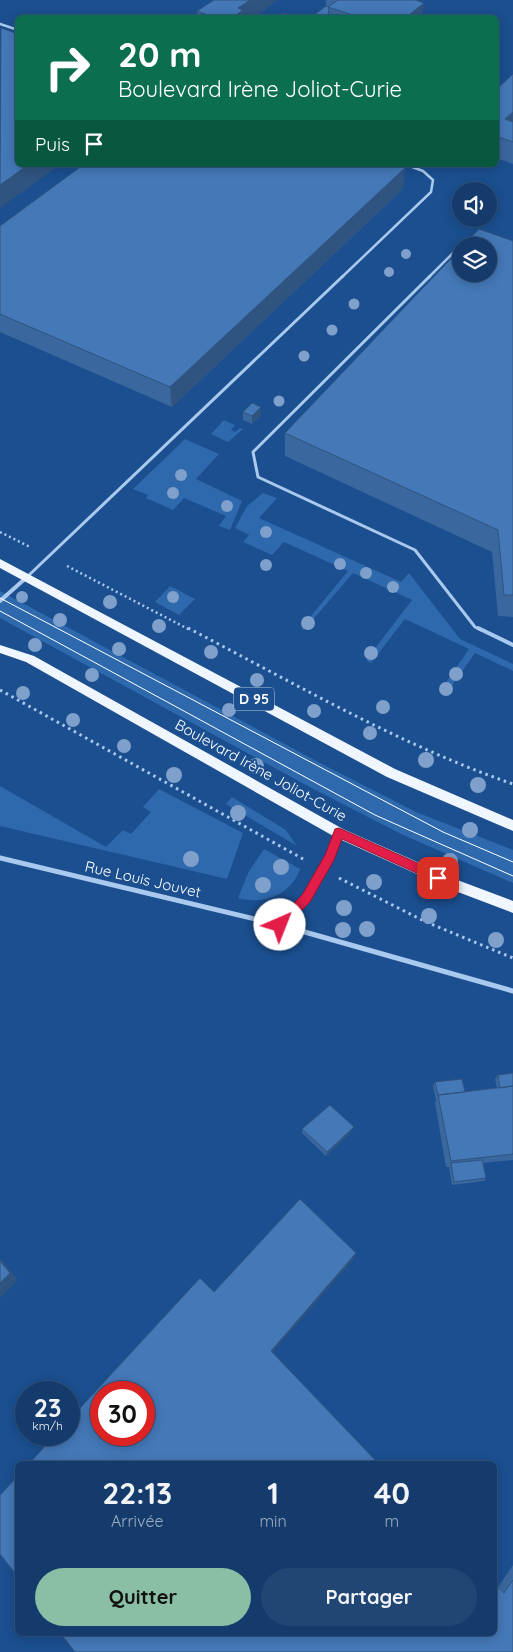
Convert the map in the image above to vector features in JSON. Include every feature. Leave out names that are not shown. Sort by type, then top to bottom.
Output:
[{"type":"main road","name":"D 95","points":[[0,563],[391,772],[513,826]]},
{"type":"main road","name":"Boulevard Irène Joliot-Curie","points":[[0,649],[30,659],[339,833],[455,885],[513,907]]},
{"type":"street","points":[[0,601],[27,577]]},
{"type":"street","points":[[280,925],[306,898],[323,870],[339,833]]},
{"type":"street","name":"Rue Louis Jouvet","points":[[0,858],[280,925],[513,991]]},
{"type":"lane","points":[[0,24],[15,29]]},
{"type":"lane","points":[[27,577],[430,192],[433,180],[423,171],[412,167]]},
{"type":"lane","points":[[452,254],[253,452],[258,477],[416,550],[475,627],[513,645]]},
{"type":"path","points":[[0,532],[359,717],[466,768],[513,784]]},
{"type":"path","points":[[0,690],[323,870],[424,921],[513,958]]},
{"type":"shaded area","points":[[224,420],[235,425],[231,430],[235,432],[240,428],[243,429],[228,442],[211,434]]},
{"type":"shaded area","points":[[185,439],[219,454],[196,479],[242,501],[230,530],[219,526],[226,516],[184,498],[173,510],[146,498],[148,495],[133,489]]},
{"type":"shaded area","points":[[263,493],[277,498],[259,518],[401,582],[409,573],[460,639],[513,664],[513,671],[475,653],[446,694],[440,691],[469,649],[405,619],[371,663],[366,660],[412,600],[353,573],[304,630],[301,628],[348,571],[284,542],[272,555],[243,542],[249,535],[235,528],[247,506]]},
{"type":"shaded area","points":[[170,586],[195,599],[179,615],[155,602]]},
{"type":"shaded area","points":[[0,591],[320,763],[416,812],[513,850],[513,883],[401,834],[304,784],[0,618]]},
{"type":"shaded area","points":[[0,786],[106,847],[123,830],[131,834],[151,812],[143,807],[159,789],[243,833],[227,879],[0,826]]},
{"type":"shaded area","points":[[232,797],[286,830],[297,846],[226,804]]},
{"type":"shaded area","points":[[264,849],[300,869],[296,878],[283,891],[267,899],[248,900],[238,898],[249,871]]},
{"type":"building","points":[[214,0],[250,0],[238,8],[243,10],[236,15],[208,15],[197,11]]},
{"type":"building","points":[[338,0],[415,0],[424,3],[409,15],[353,15],[328,7]]},
{"type":"building","points":[[326,6],[329,7],[328,15],[314,15]]},
{"type":"building","points":[[1,28],[15,33],[15,167],[25,167],[0,185]]},
{"type":"building","points":[[513,74],[513,112],[505,119],[513,122],[513,142],[499,137],[499,87]]},
{"type":"building","points":[[80,167],[405,168],[170,387],[0,314],[0,226]]},
{"type":"building","points":[[479,229],[513,241],[513,595],[504,595],[498,530],[285,433],[452,257],[452,282],[497,282],[497,237],[471,237]]},
{"type":"building","points":[[252,403],[261,407],[252,416],[243,412]]},
{"type":"building","points":[[513,1073],[513,1086],[500,1088],[498,1075]]},
{"type":"building","points":[[462,1079],[465,1092],[438,1095],[435,1082]]},
{"type":"building","points":[[513,1086],[513,1154],[451,1161],[438,1095]]},
{"type":"building","points":[[330,1105],[354,1127],[327,1152],[302,1129]]},
{"type":"building","points":[[482,1160],[486,1178],[454,1182],[451,1163]]},
{"type":"building","points":[[300,1199],[356,1253],[271,1351],[376,1461],[32,1461],[45,1446],[80,1446],[80,1408],[90,1397],[90,1446],[155,1446],[155,1381],[105,1381],[200,1278],[214,1292]]},
{"type":"building","points":[[0,1261],[10,1273],[0,1283]]},
{"type":"building","points":[[15,1479],[15,1573],[0,1554],[0,1495]]},
{"type":"building","points":[[513,1580],[513,1652],[75,1652],[63,1636],[497,1636],[497,1586],[504,1593]]},
{"type":"tram line","points":[[0,598],[443,832],[513,862]]},
{"type":"tram line","points":[[0,611],[375,815],[513,876]]},
{"type":"route","points":[[280,925],[306,898],[330,857],[339,833],[438,878]]}]
